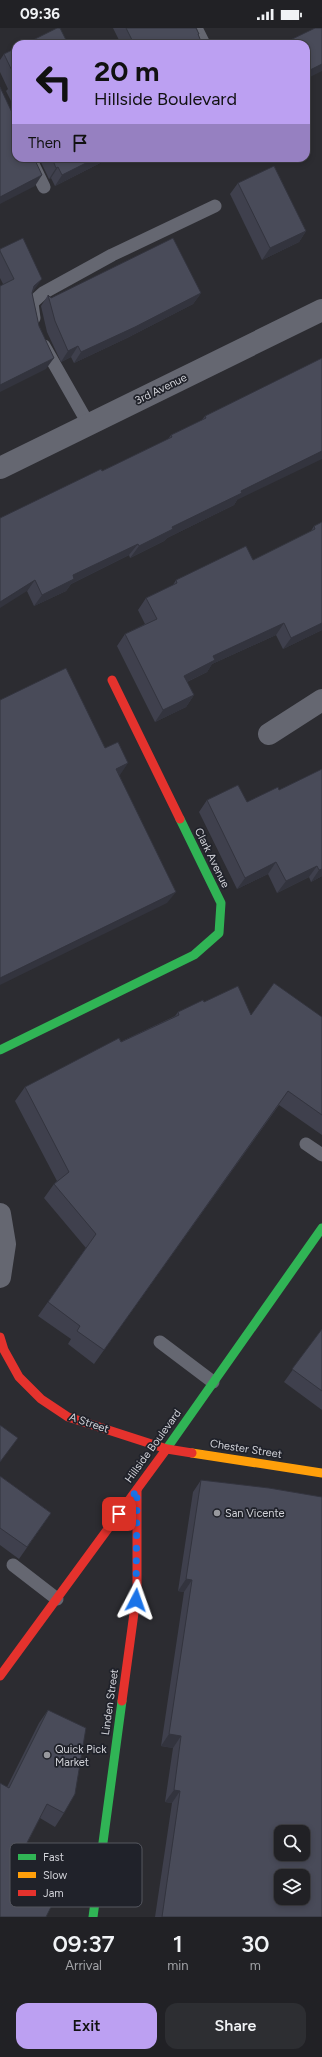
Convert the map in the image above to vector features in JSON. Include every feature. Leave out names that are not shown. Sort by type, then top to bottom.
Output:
[{"type":"street","name":"3rd Avenue","points":[[0,468],[322,310]]},
{"type":"street","name":"Clark Avenue","points":[[0,1050],[194,955],[219,933],[221,903],[112,680]]},
{"type":"street","points":[[269,734],[322,700]]},
{"type":"street","points":[[0,1214],[5,1244],[0,1277]]},
{"type":"street","name":"Hillside Boulevard","points":[[0,1676],[137,1490],[322,1228]]},
{"type":"street","name":"A Street","points":[[0,1337],[4,1350],[20,1377],[41,1399],[68,1417],[167,1448]]},
{"type":"street","name":"Chester Street","points":[[167,1448],[322,1473]]},
{"type":"street","name":"Linden Street","points":[[103,1843],[137,1591],[137,1490]]},
{"type":"street","name":"Linden Street","points":[[93,1917],[94,1907]]},
{"type":"lane","points":[[196,28],[202,40]]},
{"type":"lane","points":[[32,162],[44,187]]},
{"type":"lane","points":[[89,425],[45,348],[33,317],[32,303],[43,293],[112,255],[215,206]]},
{"type":"lane","points":[[306,1144],[322,1155]]},
{"type":"lane","points":[[160,1342],[213,1382]]},
{"type":"lane","points":[[13,1565],[57,1599]]},
{"type":"building","points":[[57,28],[60,28],[66,40],[33,40]]},
{"type":"building","points":[[126,28],[196,28],[200,40],[132,40]]},
{"type":"building","points":[[315,28],[322,28],[322,64],[310,70],[310,40],[290,40]]},
{"type":"building","points":[[12,50],[12,71],[4,54]]},
{"type":"building","points":[[0,87],[12,112],[12,162],[36,162],[42,175],[0,197]]},
{"type":"building","points":[[54,162],[88,162],[62,175],[58,167],[56,168]]},
{"type":"building","points":[[274,166],[306,231],[270,248],[238,183]]},
{"type":"building","points":[[23,238],[42,279],[34,286],[32,293],[39,326],[54,358],[0,385],[0,286],[14,279],[0,249]]},
{"type":"building","points":[[173,238],[201,293],[135,327],[81,352],[78,346],[68,351],[55,321],[48,295],[51,298]]},
{"type":"building","points":[[322,358],[322,451],[241,491],[242,493],[172,527],[173,529],[139,546],[138,544],[73,575],[74,579],[42,595],[35,580],[0,602],[0,518],[101,469],[102,471],[172,437],[171,435],[206,418],[205,416]]},
{"type":"building","points":[[322,522],[322,623],[291,638],[284,623],[213,656],[215,660],[184,676],[194,695],[163,710],[125,634],[157,619],[146,598],[177,583],[176,580],[246,546],[253,560],[315,529],[314,526]]},
{"type":"building","points":[[66,668],[105,748],[118,742],[128,763],[116,769],[176,892],[0,978],[0,700]]},
{"type":"building","points":[[322,769],[322,869],[319,870],[317,866],[286,881],[276,862],[245,878],[207,800],[238,785],[247,802],[278,787],[279,790]]},
{"type":"building","points":[[274,983],[322,1017],[322,1115],[288,1091],[104,1350],[77,1331],[80,1326],[48,1302],[96,1234],[54,1184],[69,1172],[25,1087],[119,1038],[121,1042],[179,1015],[178,1012],[203,1000],[204,1002],[238,986],[251,1015]]},
{"type":"building","points":[[322,1329],[322,1391],[292,1369]]},
{"type":"building","points":[[0,1425],[18,1438],[0,1462]]},
{"type":"building","points":[[0,1476],[51,1513],[27,1547],[0,1528]]},
{"type":"building","points":[[201,1480],[269,1488],[322,1497],[322,1917],[162,1917],[180,1791],[174,1790],[181,1736],[169,1734],[192,1580],[186,1579]]},
{"type":"building","points":[[48,1710],[86,1728],[75,1794],[64,1813],[47,1804],[27,1843],[10,1843],[10,1907],[51,1907],[46,1917],[0,1917],[0,1783],[9,1788]]},
{"type":"traffic: fast","points":[[0,1050],[194,955],[219,933],[221,903],[180,819]]},
{"type":"traffic: fast","points":[[165,1451],[322,1228]]},
{"type":"traffic: fast","points":[[103,1843],[122,1701]]},
{"type":"traffic: fast","points":[[93,1917],[94,1907]]},
{"type":"traffic: slow","points":[[192,1453],[322,1473]]},
{"type":"traffic: jam","points":[[112,680],[180,819]]},
{"type":"traffic: jam","points":[[0,1337],[4,1350],[19,1377],[41,1399],[68,1417],[167,1449],[192,1453]]},
{"type":"traffic: jam","points":[[0,1676],[165,1451]]},
{"type":"traffic: jam","points":[[122,1701],[137,1591],[137,1490]]},
{"type":"place","name":"San Vicente","points":[[217,1513]]},
{"type":"place","name":"Quick Pick Market","points":[[47,1755]]},
{"type":"route","points":[[119,1514],[137,1490],[136,1600]]}]
